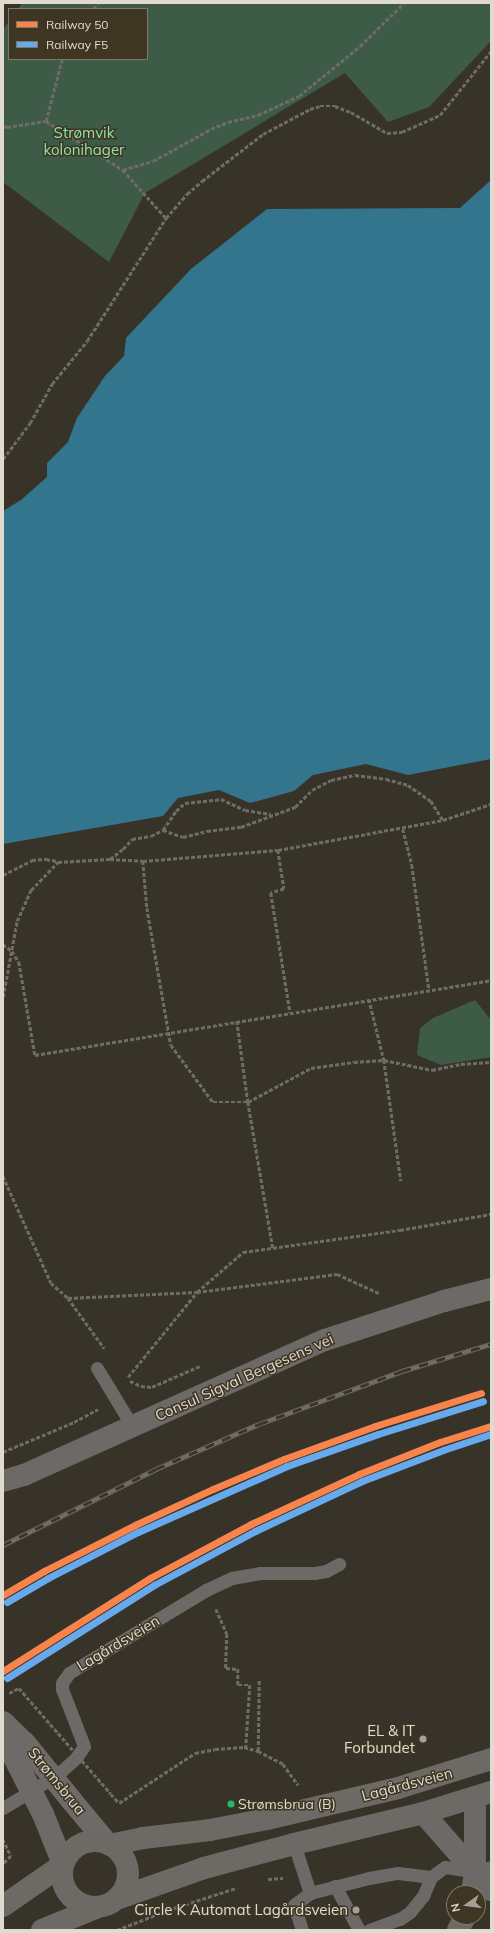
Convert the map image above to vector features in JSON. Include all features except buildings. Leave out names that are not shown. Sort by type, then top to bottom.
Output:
[{"type":"main road","name":"Strømsbrua","points":[[3,1722],[25,1743],[109,1844]]},
{"type":"main road","name":"Strømsbrua","points":[[3,1736],[43,1814],[62,1865]]},
{"type":"main road","name":"Lagårdsveien","points":[[109,1844],[143,1838],[202,1831],[267,1819],[398,1788],[491,1759]]},
{"type":"main road","name":"Lagårdsveien","points":[[118,1898],[204,1868],[294,1844],[423,1813],[483,1795]]},
{"type":"main road","points":[[3,1906],[62,1865],[71,1850],[84,1842],[92,1841],[109,1844],[120,1852],[126,1863],[128,1876],[126,1888],[118,1898],[108,1905],[96,1908],[42,1930]]},
{"type":"main road","points":[[62,1865],[61,1878],[65,1890],[73,1900],[83,1906],[96,1908]]},
{"type":"street","name":"Consul Sigval Bergesens vei","points":[[3,1482],[24,1475],[325,1340],[444,1301],[491,1289]]},
{"type":"street","points":[[479,1877],[483,1795]]},
{"type":"street","points":[[423,1813],[491,1890]]},
{"type":"lane","points":[[97,1368],[132,1426]]},
{"type":"lane","name":"Lagårdsveien","points":[[3,1808],[58,1775],[76,1758],[84,1746],[62,1689],[64,1677],[75,1669],[206,1590],[232,1578],[260,1573],[314,1573],[339,1564]]},
{"type":"lane","points":[[294,1844],[310,1893]]},
{"type":"lane","points":[[369,1930],[400,1918],[410,1912],[423,1896],[431,1877],[445,1867],[479,1877]]},
{"type":"lane","points":[[302,1930],[294,1905],[310,1893],[334,1886],[398,1873],[431,1877]]},
{"type":"lane","points":[[334,1886],[359,1930]]},
{"type":"path","points":[[123,170],[153,162],[211,129],[228,122],[258,115],[300,96],[360,46],[404,3]]},
{"type":"path","points":[[3,459],[30,423],[52,384],[87,341],[166,218],[187,194],[202,181],[263,134],[310,109],[320,106],[335,106],[351,112],[387,133],[402,132],[440,115],[491,50]]},
{"type":"path","points":[[46,121],[62,60]]},
{"type":"path","points":[[3,126],[46,121],[123,170],[166,218]]},
{"type":"path","points":[[163,830],[183,837],[207,831],[241,827],[295,807],[312,790],[330,780],[355,774],[386,778],[408,785],[431,801],[443,820]]},
{"type":"path","points":[[110,859],[123,849],[132,839],[151,836],[163,830],[176,811],[185,803],[221,799],[245,810],[271,815]]},
{"type":"path","points":[[3,875],[32,860],[46,859],[58,862],[110,859],[143,861],[278,850],[402,829],[443,820],[491,804]]},
{"type":"path","points":[[402,829],[412,865],[429,989]]},
{"type":"path","points":[[278,850],[284,889],[270,893],[290,1012]]},
{"type":"path","points":[[143,861],[147,908],[171,1045],[213,1102],[248,1102],[311,1068],[354,1062],[384,1060],[432,1070],[461,1064],[491,1062]]},
{"type":"path","points":[[3,997],[17,921],[31,890],[58,862]]},
{"type":"path","points":[[3,944],[12,951],[19,962],[35,1055],[491,980]]},
{"type":"path","points":[[369,999],[384,1060],[401,1180]]},
{"type":"path","points":[[237,1021],[248,1102],[273,1248]]},
{"type":"path","points":[[3,1176],[51,1283],[68,1298],[108,1354]]},
{"type":"path","points":[[127,1379],[197,1292],[243,1252],[400,1230],[491,1214]]},
{"type":"path","points":[[68,1298],[197,1292],[336,1274],[385,1296]]},
{"type":"path","points":[[3,1452],[74,1422],[141,1386],[127,1379],[122,1373]]},
{"type":"path","points":[[206,1590],[227,1634],[226,1668],[238,1669],[238,1685],[250,1685],[246,1747]]},
{"type":"path","points":[[258,1751],[259,1679]]},
{"type":"path","points":[[8,1693],[19,1688],[119,1803],[195,1753],[215,1749],[246,1747],[258,1751],[283,1764],[300,1788]]},
{"type":"path","points":[[3,1839],[11,1856],[3,1864]]},
{"type":"path","points":[[262,1881],[287,1878]]},
{"type":"path","points":[[117,1930],[168,1910],[241,1886]]},
{"type":"green space","name":"Strømvik kolonihager","points":[[22,3],[491,3],[491,41],[429,107],[388,122],[345,73],[145,193],[109,262],[3,182],[3,30],[8,22],[8,60],[148,60],[148,8],[19,8]]},
{"type":"green space","points":[[475,1000],[491,1020],[491,1057],[441,1065],[417,1055],[420,1028],[433,1018]]},
{"type":"water","points":[[491,180],[491,759],[408,775],[366,764],[313,775],[294,791],[250,803],[219,790],[178,798],[163,816],[3,844],[3,511],[21,500],[47,477],[47,463],[68,442],[77,418],[105,376],[124,356],[126,338],[191,269],[267,209],[460,208]]},
{"type":"railway","points":[[3,1545],[156,1469],[259,1424],[402,1371],[491,1344]]},
{"type":"rail line","name":"50","points":[[3,1595],[44,1571],[135,1525],[213,1489],[284,1459],[375,1426],[481,1393]]},
{"type":"rail line","name":"F5","points":[[7,1602],[48,1578],[138,1532],[287,1466],[378,1434],[483,1401]]},
{"type":"rail line","name":"50","points":[[3,1671],[150,1578],[251,1524],[359,1474],[440,1442],[491,1426]]},
{"type":"rail line","name":"F5","points":[[7,1678],[154,1585],[255,1531],[362,1481],[443,1450],[491,1434]]},
{"type":"place","name":"EL & IT Forbundet","points":[[423,1739]]},
{"type":"place","name":"Strømsbrua (B)","points":[[231,1804]]},
{"type":"place","name":"Circle K Automat Lagårdsveien","points":[[356,1910]]}]
